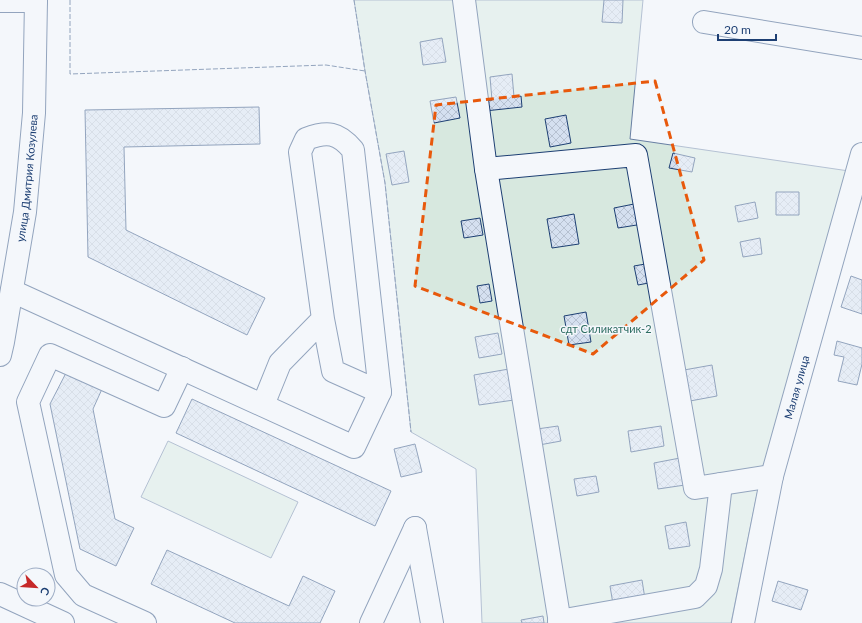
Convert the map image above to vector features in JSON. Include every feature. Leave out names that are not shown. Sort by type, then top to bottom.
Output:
[{"type":"street","points":[[464,0],[486,169],[559,622],[695,597],[706,586],[711,569],[721,484]]},
{"type":"street","points":[[0,1],[36,1]]},
{"type":"street","name":"улица Дмитрия Козулева","points":[[0,355],[4,342],[12,291],[9,261],[25,212],[34,114],[36,1]]},
{"type":"street","points":[[704,22],[862,48]]},
{"type":"street","points":[[12,291],[354,446],[380,392],[354,150],[346,141],[334,134],[320,134],[306,139],[300,152],[323,319],[333,371],[380,392]]},
{"type":"street","name":"Малая улица","points":[[743,623],[772,476],[862,154]]},
{"type":"street","points":[[486,169],[636,155],[695,488],[772,476]]},
{"type":"street","points":[[263,405],[280,362],[323,319]]},
{"type":"street","points":[[145,623],[83,595],[66,575],[28,402],[50,355],[164,406],[182,368]]},
{"type":"street","points":[[370,623],[415,528],[432,623]]},
{"type":"street","points":[[0,594],[63,623]]},
{"type":"highlighted area","points":[[655,81],[704,260],[593,354],[415,286],[436,105]]},
{"type":"green space","name":"сдт Силикатчик-2","points":[[354,0],[643,0],[630,139],[849,171],[757,494],[731,623],[482,623],[476,469],[411,432],[385,183]]},
{"type":"green space","points":[[168,441],[298,502],[271,558],[141,497]]},
{"type":"building","points":[[604,0],[623,0],[622,23],[602,22]]},
{"type":"building","points":[[442,38],[446,62],[423,65],[420,42]]},
{"type":"building","points":[[512,74],[514,97],[521,96],[522,107],[485,111],[484,101],[492,100],[490,77]]},
{"type":"building","points":[[456,97],[460,118],[434,123],[430,101]]},
{"type":"building","points":[[259,107],[260,144],[124,147],[126,230],[265,298],[247,335],[88,257],[85,110]]},
{"type":"building","points":[[566,115],[571,143],[550,147],[545,119]]},
{"type":"building","points":[[404,151],[409,182],[392,185],[386,154]]},
{"type":"building","points":[[673,153],[695,158],[692,172],[669,168]]},
{"type":"building","points":[[776,192],[799,192],[799,215],[776,215]]},
{"type":"building","points":[[755,202],[758,218],[738,222],[735,206]]},
{"type":"building","points":[[639,203],[643,224],[618,228],[614,208]]},
{"type":"building","points":[[574,214],[579,244],[552,248],[547,219]]},
{"type":"building","points":[[480,218],[483,235],[464,238],[461,221]]},
{"type":"building","points":[[760,238],[762,254],[743,257],[740,242]]},
{"type":"building","points":[[651,263],[654,282],[638,285],[634,266]]},
{"type":"building","points":[[851,276],[862,280],[862,314],[841,307]]},
{"type":"building","points":[[489,284],[492,301],[480,303],[477,286]]},
{"type":"building","points":[[586,312],[591,342],[569,345],[564,316]]},
{"type":"building","points":[[498,333],[502,354],[479,358],[475,337]]},
{"type":"building","points":[[837,341],[862,348],[862,364],[857,385],[838,381],[844,357],[834,355]]},
{"type":"building","points":[[712,365],[717,396],[690,401],[684,370]]},
{"type":"building","points":[[509,369],[514,400],[479,405],[474,375]]},
{"type":"building","points":[[67,371],[102,389],[93,409],[115,519],[134,528],[116,566],[80,549],[50,404]]},
{"type":"building","points":[[192,399],[391,491],[375,526],[176,433]]},
{"type":"building","points":[[558,426],[561,441],[539,445],[537,429]]},
{"type":"building","points":[[661,426],[664,446],[631,452],[628,431]]},
{"type":"building","points":[[415,444],[422,472],[401,477],[394,449]]},
{"type":"building","points":[[680,458],[685,485],[658,489],[654,463]]},
{"type":"building","points":[[596,476],[599,492],[577,496],[574,479]]},
{"type":"building","points":[[686,522],[690,546],[669,549],[665,526]]},
{"type":"building","points":[[167,550],[289,606],[303,576],[335,591],[320,623],[235,623],[151,584]]},
{"type":"building","points":[[642,580],[645,599],[613,604],[610,586]]},
{"type":"building","points":[[778,581],[808,590],[801,610],[772,601]]},
{"type":"building","points":[[543,616],[544,623],[522,623],[521,620]]},
{"type":"fence","points":[[70,0],[70,74],[326,65],[365,71]]},
{"type":"fence","points":[[354,0],[385,183],[411,432]]}]
